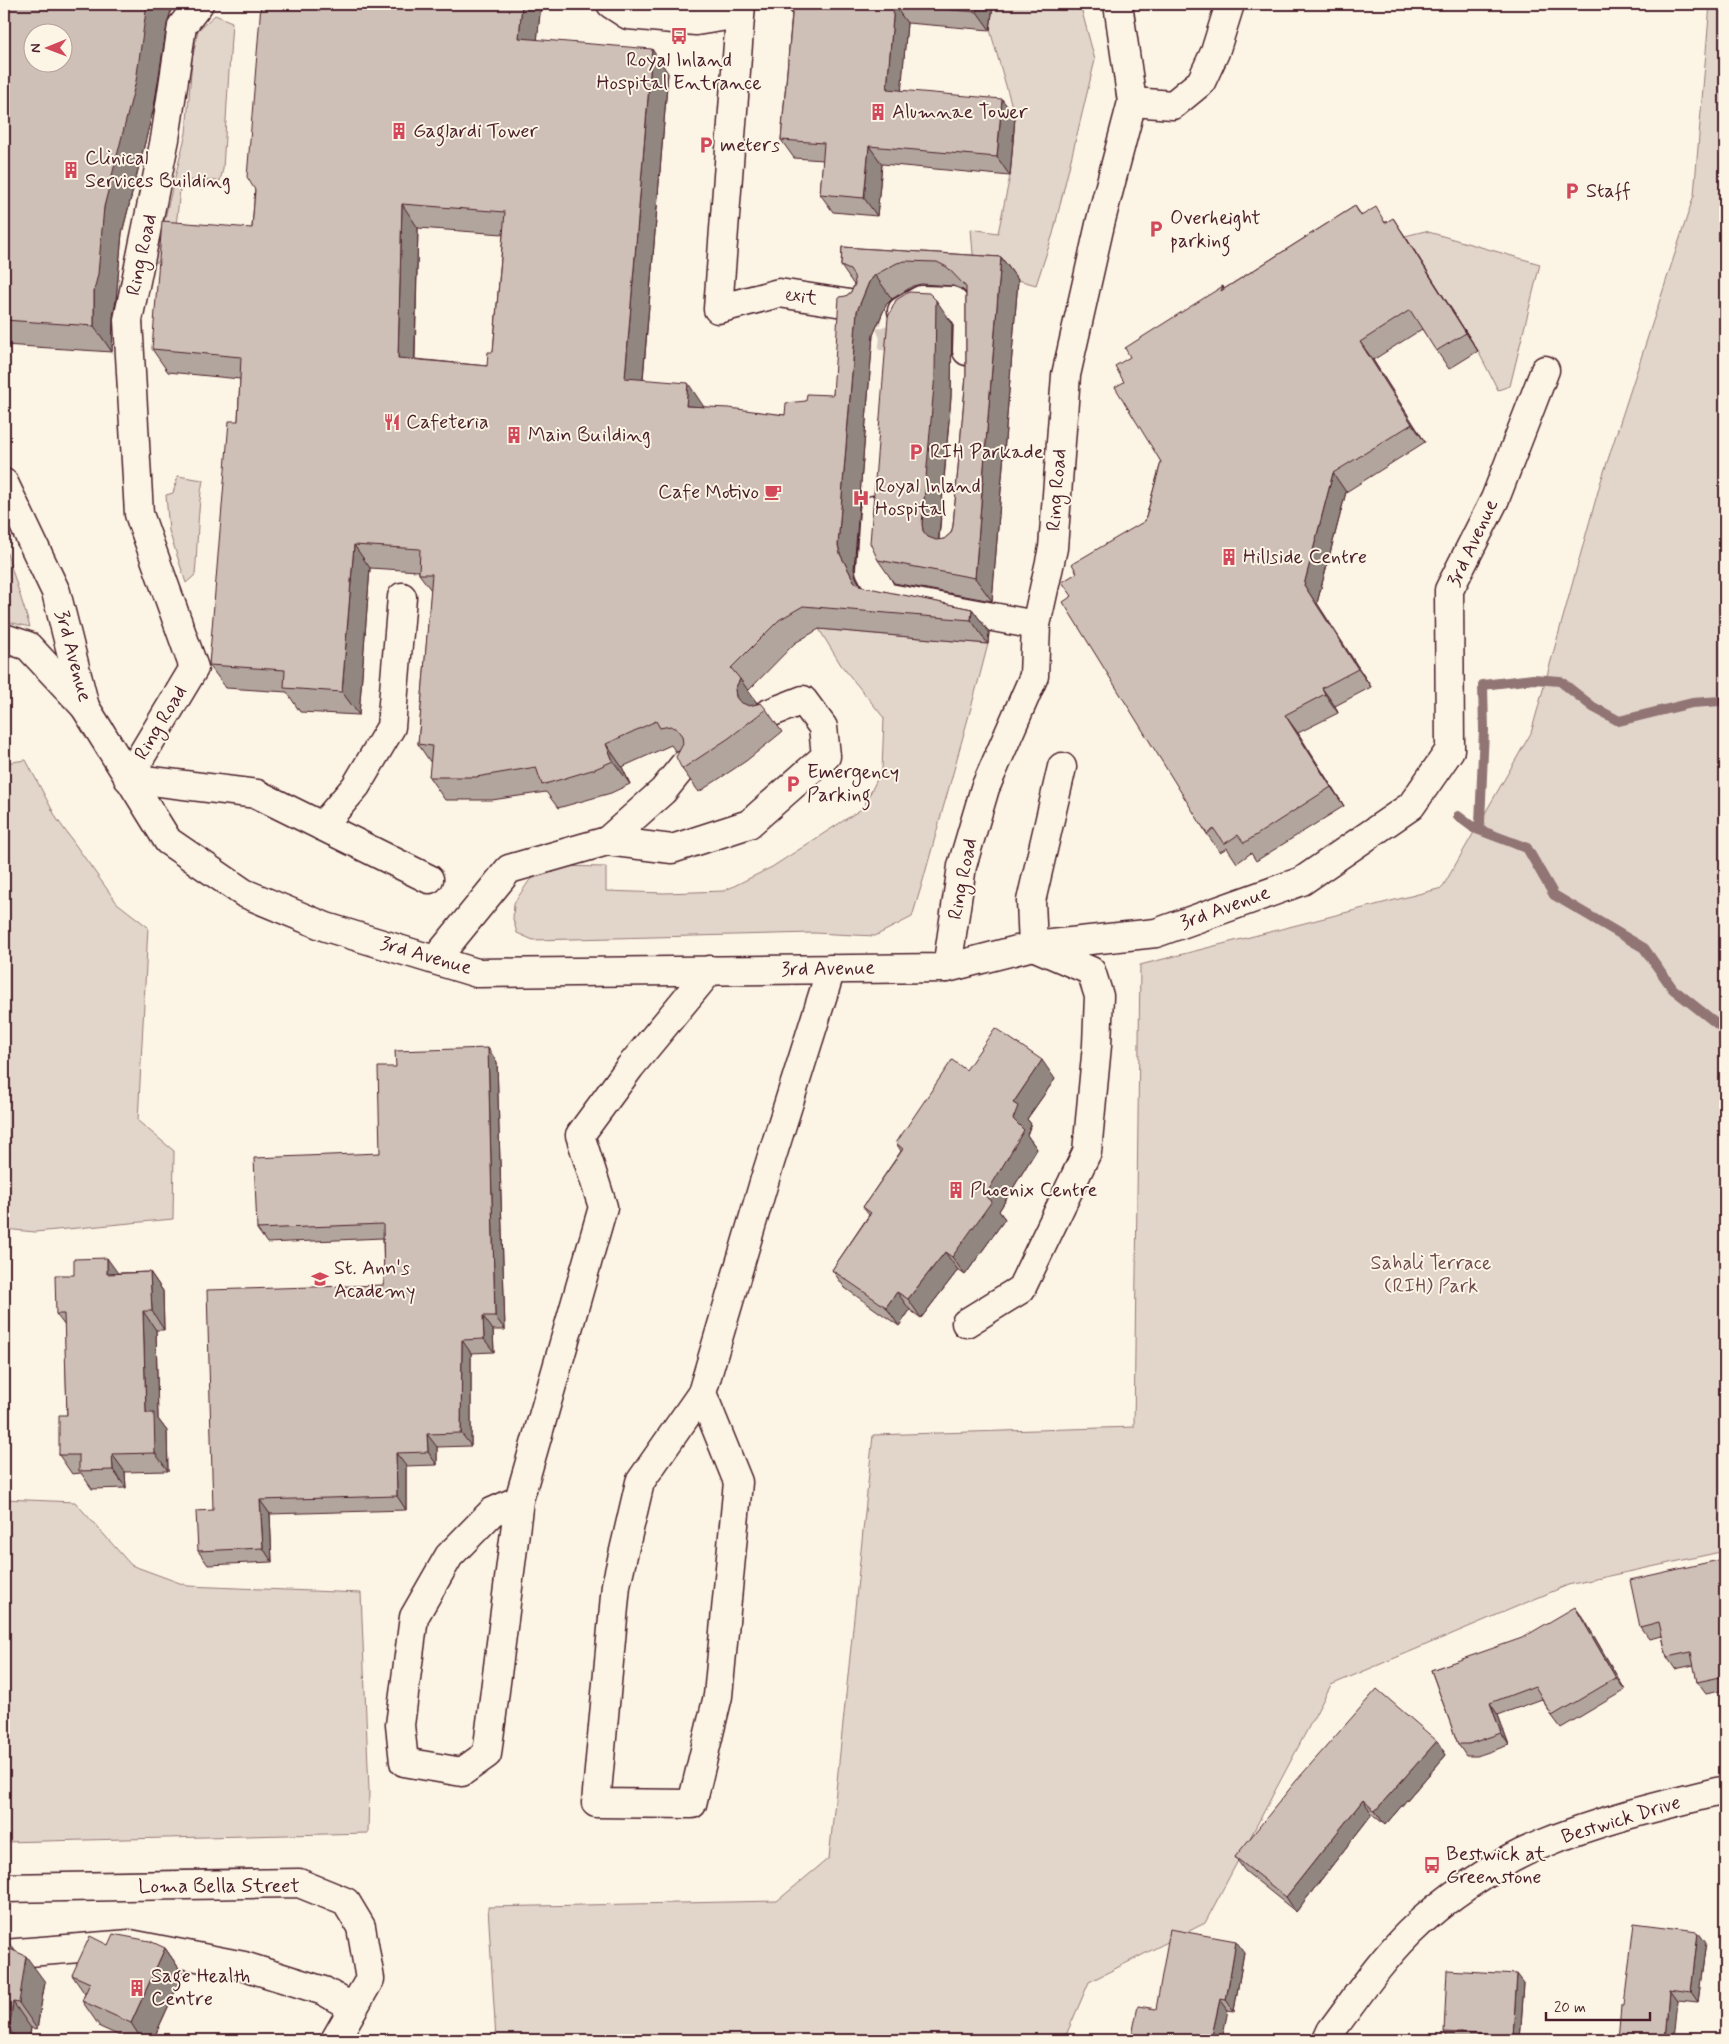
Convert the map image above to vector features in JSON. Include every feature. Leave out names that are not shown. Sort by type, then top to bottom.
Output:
[{"type":"street","name":"Ring Road","points":[[128,778],[194,668],[139,514],[128,320],[166,139],[182,26],[199,4]]},
{"type":"street","points":[[611,4],[628,15],[696,21],[740,9]]},
{"type":"street","name":"Ring Road","points":[[947,968],[962,866],[985,788],[1034,676],[1036,625],[1053,548],[1066,375],[1132,102],[1118,4]]},
{"type":"street","points":[[1132,102],[1173,105],[1201,82],[1215,52],[1230,4]]},
{"type":"street","name":"exit","points":[[740,9],[718,308],[779,293],[856,305]]},
{"type":"street","points":[[889,336],[900,312],[921,300],[952,301],[968,317],[967,380]]},
{"type":"street","name":"3rd Avenue","points":[[4,483],[56,592],[85,707],[168,841],[244,894],[326,926],[477,973],[947,968],[1033,946],[1156,933],[1302,881],[1411,806],[1450,750],[1448,590],[1495,498],[1545,370]]},
{"type":"street","points":[[876,488],[870,570],[884,597],[1036,625]]},
{"type":"street","points":[[322,826],[356,786],[391,727],[402,596]]},
{"type":"street","points":[[4,638],[28,646],[85,707]]},
{"type":"street","points":[[435,960],[509,869],[607,841],[672,849],[750,824],[826,756],[823,727],[803,700],[767,714]]},
{"type":"street","points":[[607,841],[663,791],[684,765]]},
{"type":"street","points":[[966,1323],[1021,1289],[1087,1152],[1097,1045],[1099,996],[1091,971],[1033,946],[1031,901],[1062,767]]},
{"type":"street","points":[[128,778],[257,794],[430,878]]},
{"type":"street","points":[[519,1500],[492,1512],[449,1556],[414,1616],[400,1725],[404,1762],[462,1772],[488,1754],[519,1500],[603,1208],[580,1134],[630,1067],[710,970]]},
{"type":"street","points":[[702,1393],[738,1482],[718,1696],[692,1804],[596,1803],[616,1585],[640,1482],[702,1393],[766,1172],[831,970]]},
{"type":"street","name":"Bestwick Drive","points":[[1327,2040],[1331,2031],[1369,1979],[1408,1934],[1442,1904],[1489,1872],[1539,1845],[1612,1819],[1725,1790]]},
{"type":"street","name":"Loma Bella Street","points":[[4,1888],[299,1883],[346,1902],[361,1927],[370,1979],[335,2040]]},
{"type":"street","points":[[4,1954],[130,1944],[244,1966],[324,1991],[353,2008]]},
{"type":"green space","points":[[993,4],[1080,4],[1095,60],[1053,234],[1036,285],[1018,280],[975,278],[971,229],[998,233],[1010,176],[1015,117],[990,30]]},
{"type":"green space","name":"Sahali Terrace (RIH) Park","points":[[1710,4],[1725,4],[1725,1551],[1568,1585],[1331,1685],[1205,1923],[1089,1982],[1064,2040],[496,2040],[488,1907],[777,1901],[829,1858],[873,1435],[1134,1427],[1140,965],[1442,888],[1531,733],[1600,484],[1694,195]]},
{"type":"green space","points":[[215,15],[232,22],[223,169],[220,181],[181,180],[172,263],[154,262],[186,133],[192,60],[198,30]]},
{"type":"green space","points":[[1425,231],[1540,264],[1510,386],[1498,390],[1478,351],[1405,236]]},
{"type":"green space","points":[[178,476],[203,480],[195,575],[186,583],[169,531],[166,495],[173,493]]},
{"type":"green space","points":[[4,544],[30,627],[4,621]]},
{"type":"green space","points":[[819,629],[988,644],[912,917],[875,936],[814,933],[533,940],[517,933],[513,919],[514,903],[529,881],[552,866],[606,867],[606,891],[664,893],[724,891],[772,867],[863,808],[882,769],[884,718],[841,665]]},
{"type":"green space","points":[[26,760],[57,819],[117,903],[148,927],[138,1121],[174,1151],[173,1219],[35,1232],[4,1229],[4,763]]},
{"type":"green space","points":[[4,1499],[75,1502],[131,1565],[188,1586],[361,1593],[369,1790],[368,1833],[4,1842]]},
{"type":"building","name":"Clinical Services Building","points":[[4,4],[147,4],[136,81],[104,207],[98,274],[94,291],[94,326],[4,320]]},
{"type":"building","name":"Main Building","points":[[261,4],[522,4],[519,38],[652,49],[625,378],[688,383],[686,406],[729,408],[785,415],[786,403],[806,401],[807,394],[833,395],[839,297],[846,296],[851,292],[855,284],[854,276],[850,270],[841,266],[842,247],[1001,257],[975,578],[878,560],[870,543],[888,317],[896,300],[909,292],[929,293],[936,300],[935,374],[922,524],[923,531],[928,537],[936,540],[944,539],[951,533],[966,376],[966,287],[947,267],[937,262],[905,261],[897,263],[875,275],[869,282],[857,311],[838,545],[840,554],[854,581],[859,586],[972,609],[971,620],[803,606],[779,620],[731,668],[740,679],[735,689],[736,697],[740,702],[749,706],[761,703],[766,709],[729,738],[682,769],[676,757],[683,744],[682,736],[677,729],[670,726],[660,728],[656,721],[606,744],[613,761],[595,769],[542,785],[536,767],[476,777],[429,777],[432,746],[418,744],[432,574],[419,574],[420,549],[354,545],[342,692],[284,688],[285,670],[209,665],[229,421],[238,421],[241,357],[152,349],[162,221],[252,228],[255,190],[247,177]],"holes":[[[402,204],[505,212],[493,352],[488,352],[487,366],[398,358]]]},
{"type":"building","name":"Alumnae Tower","points":[[793,4],[978,4],[977,12],[894,5],[887,89],[1002,99],[997,157],[869,146],[864,198],[820,194],[824,143],[781,140]]},
{"type":"building","name":"Hillside Centre","points":[[1355,206],[1361,216],[1376,207],[1385,223],[1393,218],[1466,333],[1436,351],[1410,310],[1360,342],[1412,424],[1333,473],[1304,585],[1358,669],[1322,688],[1325,694],[1285,715],[1331,787],[1244,843],[1238,835],[1224,844],[1214,829],[1207,834],[1063,602],[1072,596],[1062,582],[1077,573],[1072,564],[1145,521],[1161,462],[1115,387],[1124,382],[1115,366],[1130,357],[1125,348],[1223,286],[1221,291]]},
{"type":"building","name":"Phoenix Centre","points":[[995,1028],[1042,1060],[1013,1103],[1018,1106],[1013,1119],[1024,1130],[985,1196],[992,1201],[952,1257],[945,1252],[908,1299],[897,1292],[886,1307],[832,1270],[871,1213],[863,1207],[903,1149],[896,1143],[952,1060],[966,1070]]},
{"type":"building","points":[[488,1048],[495,1316],[483,1316],[484,1339],[462,1340],[461,1433],[427,1434],[428,1452],[396,1453],[397,1496],[260,1500],[263,1548],[198,1551],[196,1511],[213,1510],[207,1290],[384,1285],[383,1224],[257,1229],[254,1158],[380,1153],[378,1067],[396,1067],[395,1051]]},
{"type":"building","points":[[107,1258],[107,1274],[150,1272],[152,1311],[143,1311],[146,1413],[154,1413],[155,1453],[112,1454],[113,1470],[79,1471],[79,1455],[59,1455],[59,1415],[67,1415],[64,1314],[56,1314],[55,1275],[74,1275],[74,1259]]},
{"type":"building","points":[[1723,1559],[1725,1571],[1725,1676],[1697,1682],[1691,1652],[1667,1657],[1659,1622],[1640,1627],[1630,1580]]},
{"type":"building","points":[[1575,1607],[1616,1678],[1552,1716],[1535,1686],[1490,1703],[1501,1733],[1469,1744],[1458,1744],[1431,1670],[1522,1638]]},
{"type":"building","points":[[1377,1689],[1437,1741],[1375,1811],[1363,1800],[1286,1897],[1235,1857],[1296,1781]]},
{"type":"building","points":[[1634,1923],[1698,1931],[1691,1992],[1670,1989],[1666,2040],[1618,2040],[1621,2005],[1624,2005]]},
{"type":"building","points":[[1170,1929],[1236,1941],[1226,2000],[1220,1999],[1211,2040],[1131,2040],[1138,2006],[1156,2009]]},
{"type":"building","points":[[113,1934],[150,1941],[165,1948],[131,2023],[82,2001],[90,1983],[72,1975],[90,1936],[108,1945]]},
{"type":"building","points":[[4,1944],[11,1945],[10,1949],[26,1956],[19,2003],[13,2002],[9,2029],[4,2028]]},
{"type":"building","points":[[1447,1970],[1517,1974],[1513,2036],[1444,2032]]},
{"type":"waterway","points":[[1474,828],[1480,823],[1484,730],[1483,685],[1533,679],[1560,681],[1593,707],[1619,721],[1692,703],[1721,701],[1725,703]]},
{"type":"waterway","points":[[1458,816],[1474,828],[1527,848],[1554,895],[1644,948],[1673,989],[1725,1030]]},
{"type":"tunnel","points":[[856,305],[885,313],[894,336],[892,356]]},
{"type":"place","name":"Royal Inland Hospital Entrance","points":[[679,36]]},
{"type":"place","name":"Alumnae Tower","points":[[878,112]]},
{"type":"place","name":"Gaglardi Tower","points":[[399,131]]},
{"type":"place","name":"meters","points":[[706,145]]},
{"type":"place","name":"Clinical Services Building","points":[[71,170]]},
{"type":"place","name":"Staff","points":[[1572,191]]},
{"type":"place","name":"Overheight parking","points":[[1156,229]]},
{"type":"place","name":"Cafeteria","points":[[392,422]]},
{"type":"place","name":"Main Building","points":[[514,435]]},
{"type":"place","name":"RIH Parkade","points":[[916,452]]},
{"type":"place","name":"Cafe Motivo","points":[[773,492]]},
{"type":"place","name":"Royal Inland Hospital","points":[[861,498]]},
{"type":"place","name":"Hillside Centre","points":[[1229,557]]},
{"type":"place","name":"Emergency Parking","points":[[793,784]]},
{"type":"place","name":"Phoenix Centre","points":[[956,1190]]},
{"type":"place","name":"St. Ann's Academy","points":[[320,1279]]},
{"type":"place","name":"Bestwick at Greenstone","points":[[1432,1865]]},
{"type":"place","name":"Sage Health Centre","points":[[137,1988]]}]
